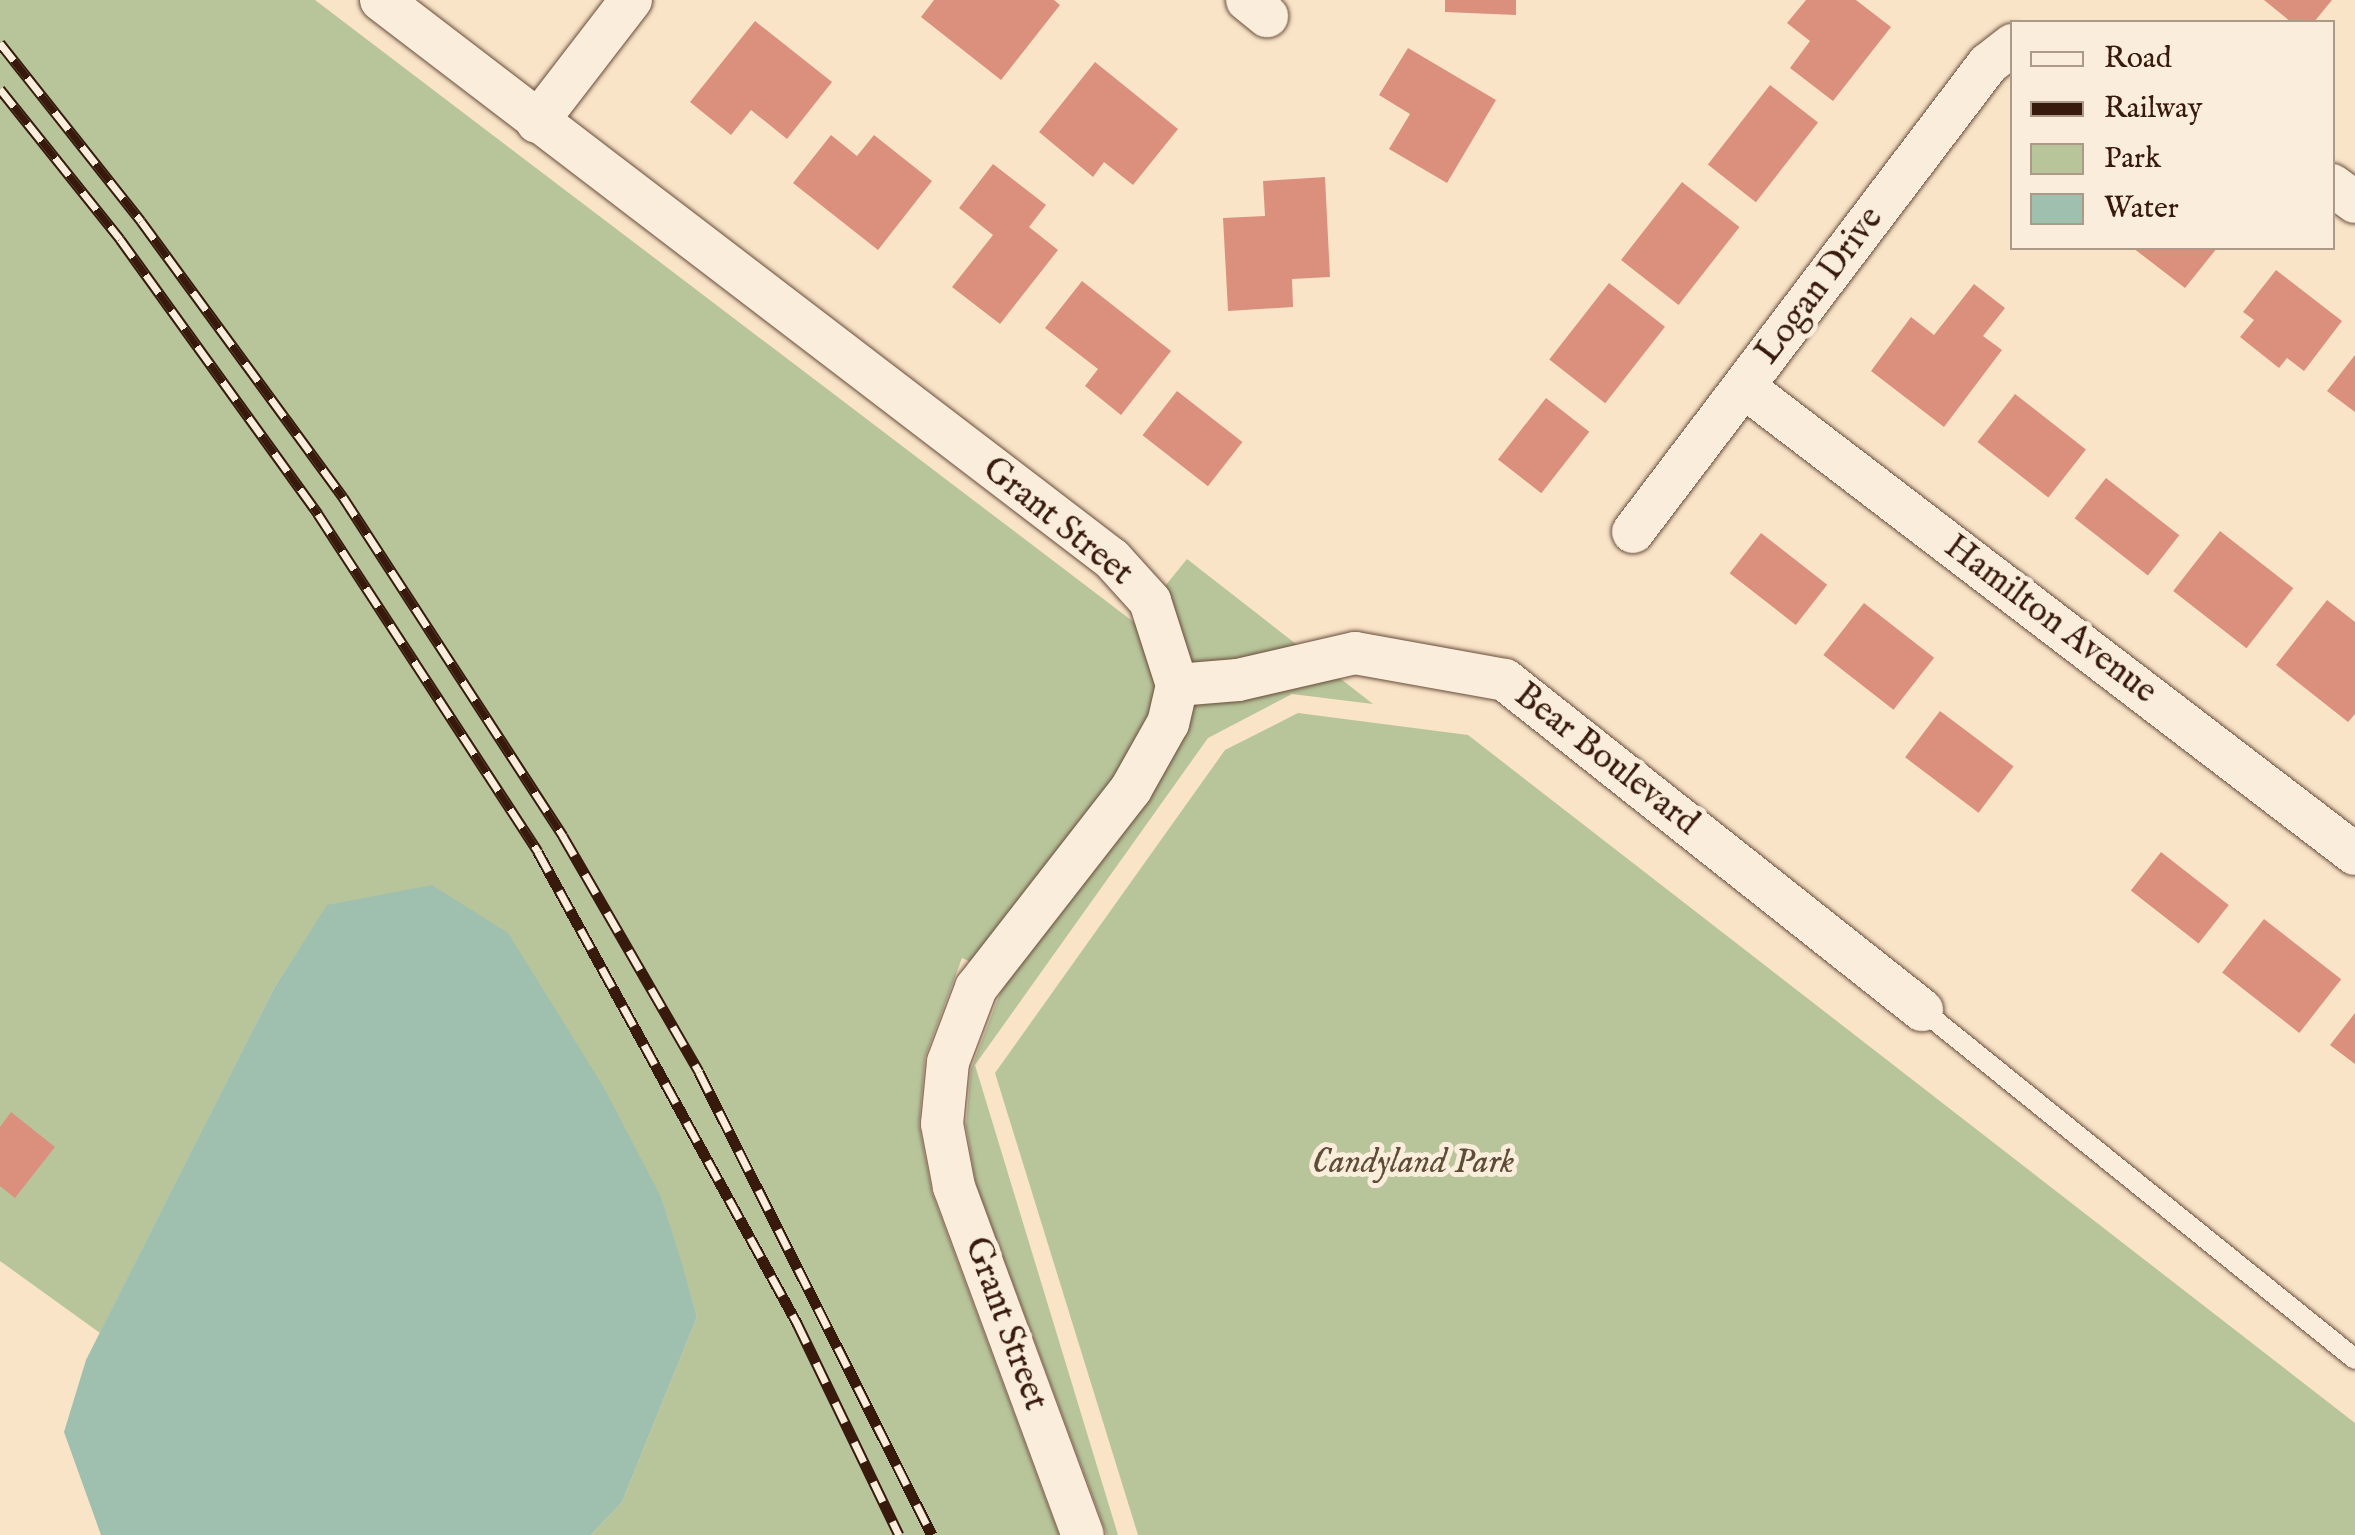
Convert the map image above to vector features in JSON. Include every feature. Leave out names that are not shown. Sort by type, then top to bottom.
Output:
[{"type":"street","name":"Grant Street","points":[[381,0],[1112,560],[1150,601],[1177,685],[1168,723],[1132,789],[996,956],[976,988],[948,1062],[942,1124],[954,1187],[1083,1535]]},
{"type":"street","points":[[537,122],[632,0]]},
{"type":"street","name":"Logan Drive","points":[[1632,532],[1988,64],[2010,46]]},
{"type":"street","name":"Hamilton Avenue","points":[[1744,387],[2355,854]]},
{"type":"street","name":"Bear Boulevard","points":[[1177,685],[1238,680],[1354,653],[1505,680],[1922,1010]]},
{"type":"lane","points":[[1922,1010],[2355,1359]]},
{"type":"green space","points":[[0,0],[315,0],[1135,623],[1187,559],[1373,704],[1292,694],[1208,738],[975,1065],[1118,1535],[1107,1535],[976,1184],[966,1126],[971,1069],[1006,978],[962,958],[925,1057],[919,1125],[932,1193],[1059,1535],[591,1535],[622,1502],[697,1317],[662,1199],[327,906],[274,988],[100,1333],[0,1261]]},
{"type":"green space","name":"Candyland Park","points":[[1298,713],[1468,735],[2355,1423],[2355,1535],[1138,1535],[995,1073],[1225,750]]},
{"type":"water","points":[[432,885],[508,933],[603,1086],[662,1199],[697,1317],[622,1502],[591,1535],[101,1535],[64,1432],[86,1360],[274,988],[327,905]]},
{"type":"building","points":[[934,0],[1054,0],[1060,5],[1001,80],[921,17]]},
{"type":"building","points":[[1445,0],[1516,0],[1516,15],[1445,12]]},
{"type":"building","points":[[1806,0],[1856,0],[1891,27],[1833,101],[1790,68],[1810,41],[1787,23]]},
{"type":"building","points":[[2264,0],[2332,0],[2316,20],[2289,20]]},
{"type":"building","points":[[755,21],[832,82],[787,139],[751,110],[731,135],[690,102]]},
{"type":"building","points":[[1408,48],[1496,100],[1447,183],[1389,149],[1410,114],[1379,95]]},
{"type":"building","points":[[1095,62],[1178,129],[1133,185],[1104,162],[1093,177],[1039,132]]},
{"type":"building","points":[[1770,85],[1818,123],[1756,202],[1708,165]]},
{"type":"building","points":[[831,135],[857,156],[874,135],[932,181],[878,250],[793,183]]},
{"type":"building","points":[[993,164],[1046,205],[1029,227],[1058,250],[1000,324],[952,287],[993,235],[959,208]]},
{"type":"building","points":[[1325,177],[1330,277],[1292,279],[1293,307],[1228,311],[1223,218],[1265,216],[1263,181]]},
{"type":"building","points":[[1682,182],[1740,227],[1679,305],[1621,260]]},
{"type":"building","points":[[2136,250],[2215,250],[2185,288]]},
{"type":"building","points":[[2276,270],[2342,321],[2304,371],[2287,358],[2279,368],[2240,337],[2254,320],[2243,312]]},
{"type":"building","points":[[1082,281],[1171,351],[1121,415],[1085,386],[1098,369],[1045,328]]},
{"type":"building","points":[[1609,283],[1665,327],[1605,403],[1549,359]]},
{"type":"building","points":[[1974,284],[2005,308],[1983,336],[2002,350],[1944,427],[1871,371],[1911,317],[1934,335]]},
{"type":"building","points":[[2355,355],[2355,412],[2327,391]]},
{"type":"building","points":[[1177,391],[1242,442],[1208,486],[1143,435]]},
{"type":"building","points":[[2015,394],[2086,449],[2048,497],[1977,442]]},
{"type":"building","points":[[1546,398],[1589,432],[1541,493],[1498,459]]},
{"type":"building","points":[[2106,478],[2179,535],[2148,575],[2075,518]]},
{"type":"building","points":[[2220,531],[2293,588],[2246,648],[2173,591]]},
{"type":"building","points":[[1761,533],[1827,585],[1796,625],[1730,573]]},
{"type":"building","points":[[2327,600],[2355,622],[2355,714],[2348,722],[2276,665]]},
{"type":"building","points":[[1864,603],[1934,658],[1893,710],[1823,655]]},
{"type":"building","points":[[1940,711],[2013,766],[1979,813],[1905,757]]},
{"type":"building","points":[[2161,852],[2229,905],[2199,944],[2131,891]]},
{"type":"building","points":[[2264,919],[2341,979],[2299,1033],[2222,973]]},
{"type":"building","points":[[2355,1013],[2355,1064],[2330,1045]]},
{"type":"building","points":[[11,1112],[55,1147],[15,1198],[0,1186],[0,1127]]},
{"type":"railway","points":[[0,43],[141,221],[343,497],[563,836],[699,1072],[932,1535]]},
{"type":"railway","points":[[0,89],[120,239],[318,514],[538,852],[797,1323],[899,1535]]}]
